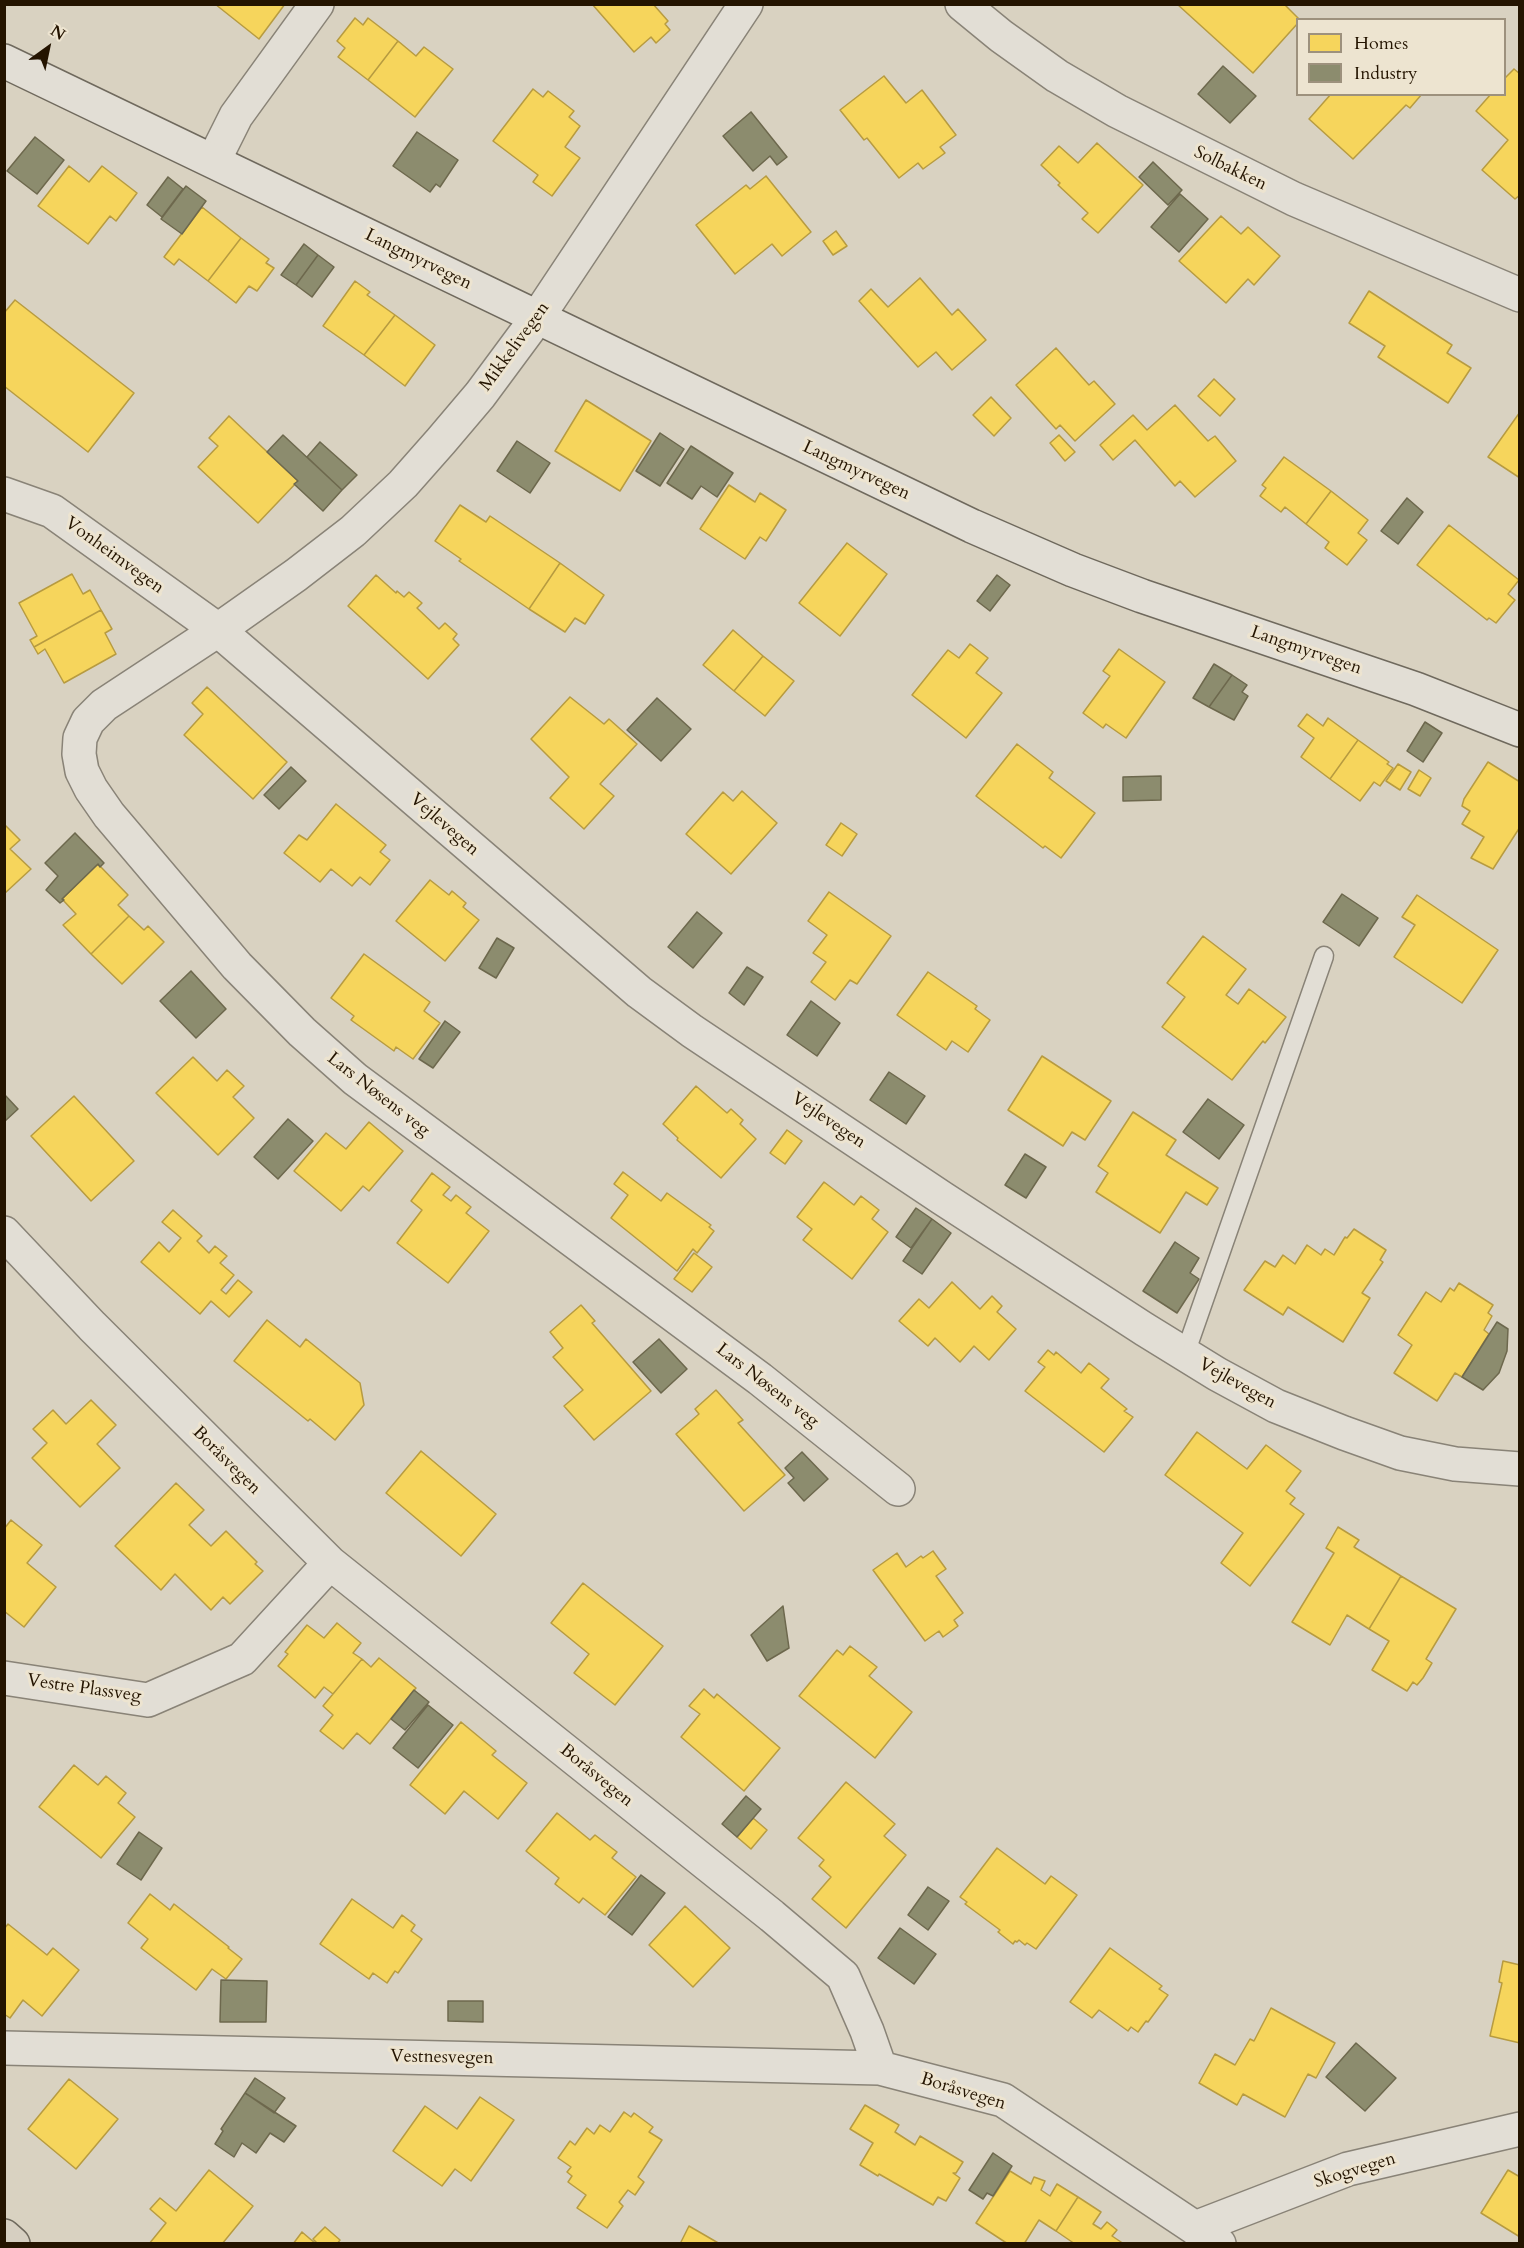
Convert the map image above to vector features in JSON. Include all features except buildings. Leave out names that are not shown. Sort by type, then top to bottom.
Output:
[{"type":"main road","points":[[4,2236],[13,2244]]},
{"type":"street","points":[[214,160],[236,116],[317,4]]},
{"type":"street","name":"Mikkelivegen","points":[[218,630],[296,575],[352,531],[403,484],[480,395],[537,318],[746,4]]},
{"type":"street","name":"Solbakken","points":[[962,4],[1001,36],[1057,76],[1137,121],[1294,199],[1520,295]]},
{"type":"street","name":"Langmyrvegen","points":[[4,61],[972,526],[1073,570],[1142,596],[1306,650],[1416,689],[1520,730]]},
{"type":"street","name":"Vonheimvegen","points":[[4,494],[52,511],[218,630]]},
{"type":"street","name":"Vejlevegen","points":[[218,630],[639,992],[692,1031],[942,1198],[1185,1354],[1276,1406],[1388,1449],[1455,1464],[1520,1469]]},
{"type":"street","name":"Lars Nøsens veg","points":[[218,630],[104,705],[88,721],[80,738],[79,754],[82,771],[109,815],[237,966],[302,1032],[355,1079],[759,1379],[898,1489]]},
{"type":"street","name":"Boråsvegen","points":[[4,1233],[92,1326],[330,1563],[772,1916],[843,1976],[880,2068],[1003,2100],[1207,2236]]},
{"type":"street","name":"Vestre Plassveg","points":[[4,1678],[148,1700],[242,1659],[330,1563]]},
{"type":"street","name":"Vestnesvegen","points":[[4,2048],[880,2068]]},
{"type":"street","name":"Skogvegen","points":[[1207,2236],[1348,2169],[1520,2129]]},
{"type":"lane","points":[[1185,1354],[1324,956]]}]
